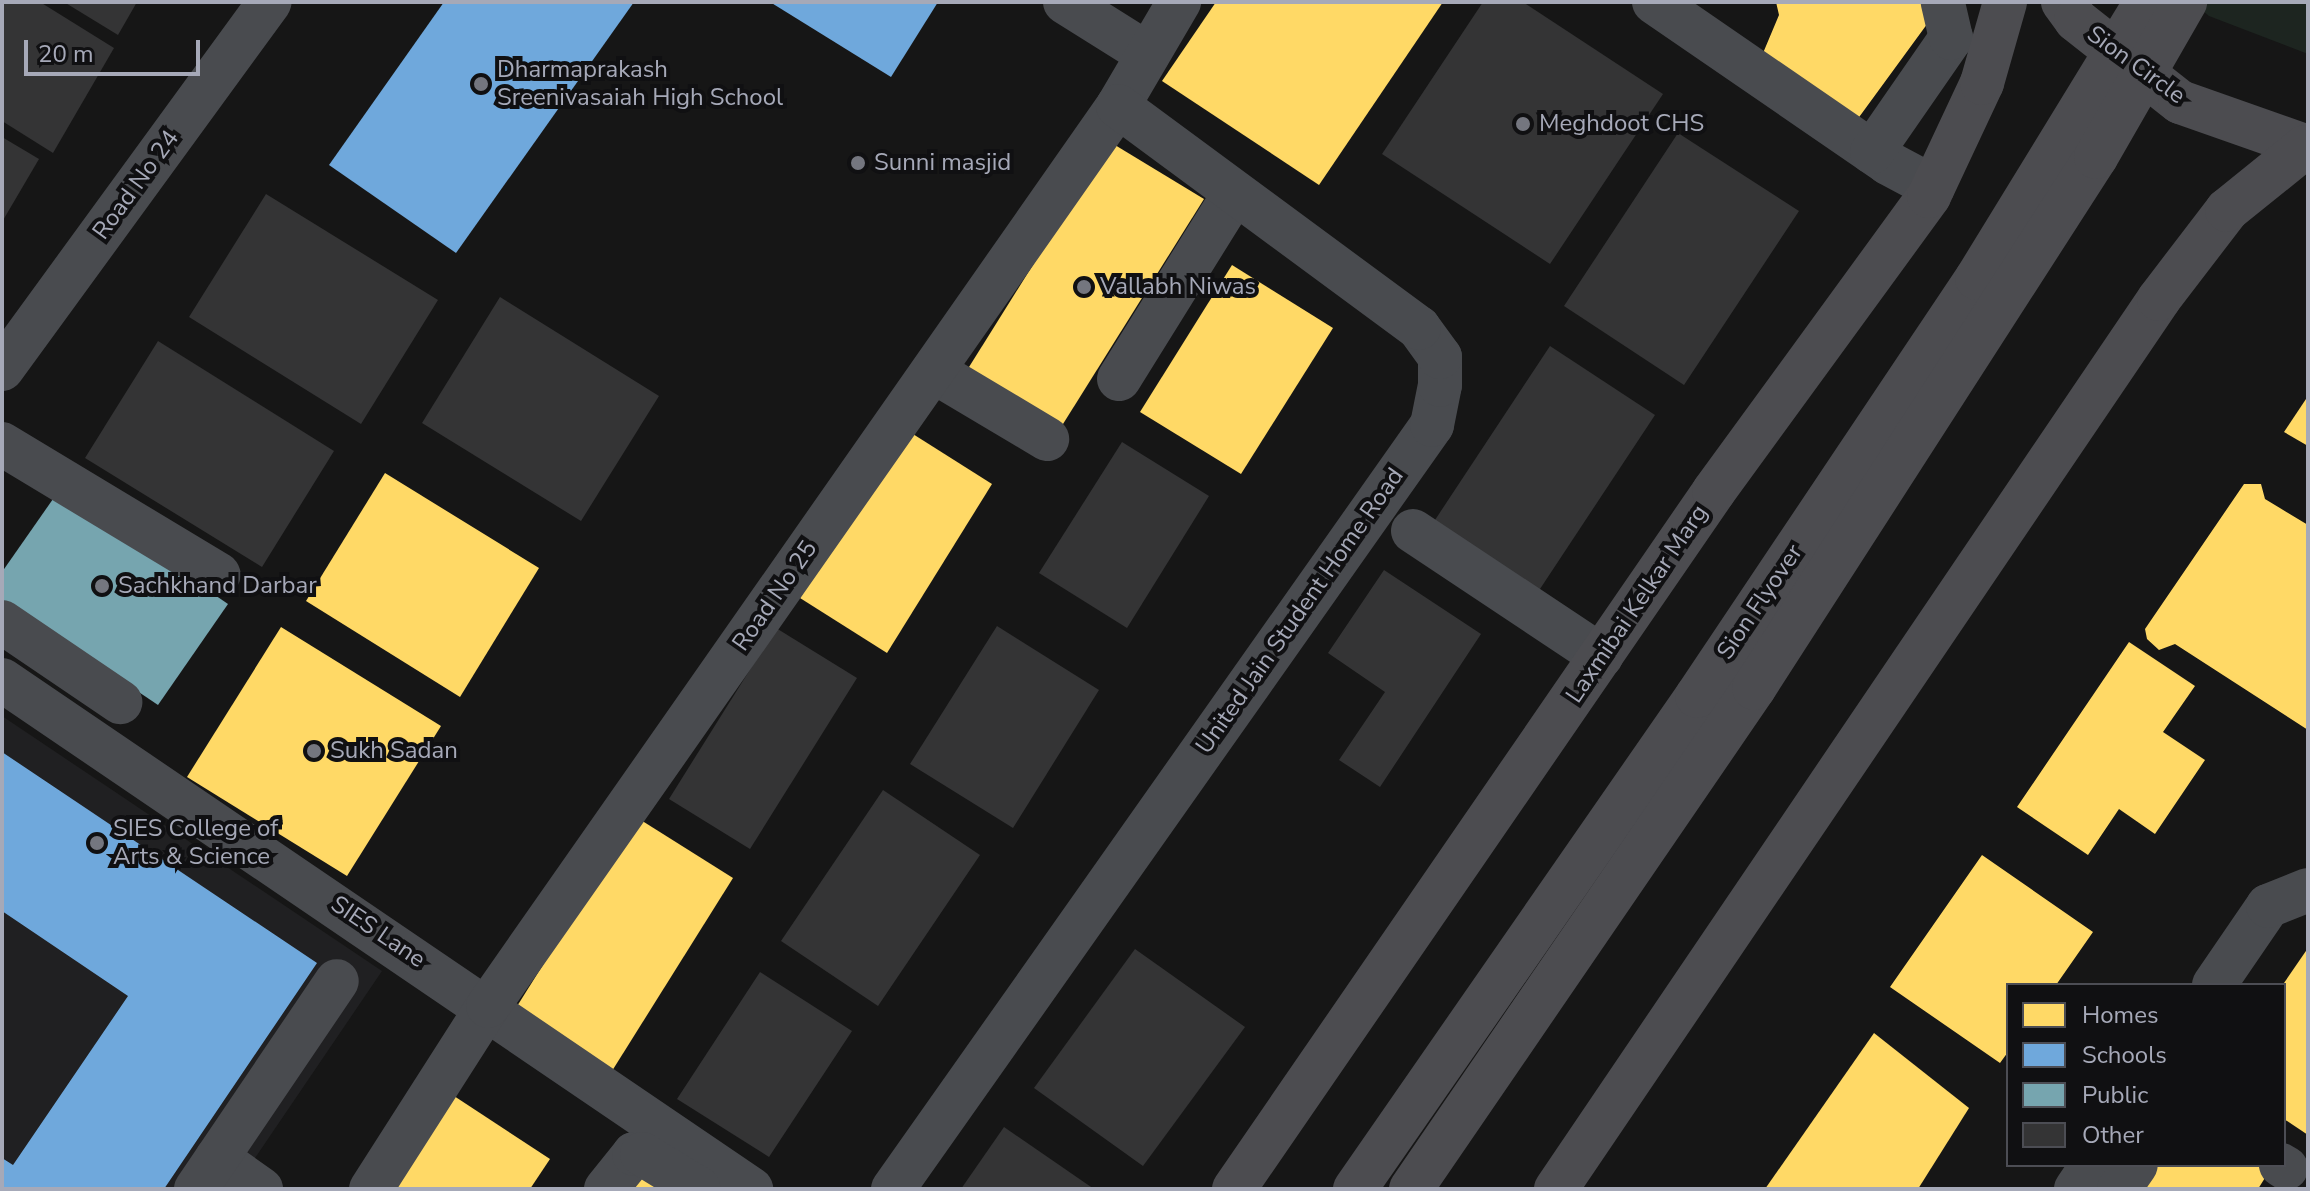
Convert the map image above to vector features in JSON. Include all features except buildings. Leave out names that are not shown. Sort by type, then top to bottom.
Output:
[{"type":"main road","name":"Laxmibai Kelkar Marg","points":[[1234,1189],[1601,656],[1933,187],[1982,83],[2005,2]]},
{"type":"main road","name":"Sion Circle","points":[[2063,2],[2076,20],[2180,102],[2307,147]]},
{"type":"main road","name":"Sion Flyover","points":[[1355,1189],[1697,696],[1968,291],[2146,2]]},
{"type":"main road","name":"Sion Flyover","points":[[1411,1189],[1754,688],[2096,157],[2185,2]]},
{"type":"main road","points":[[1556,1189],[2159,299],[2227,210],[2307,147]]},
{"type":"street","name":"Road No 24","points":[[2,369],[270,2]]},
{"type":"street","points":[[1065,2],[1148,54]]},
{"type":"street","name":"Road No 25","points":[[371,1189],[488,1006],[1118,106],[1179,2]]},
{"type":"street","points":[[1654,2],[1872,152],[1933,187]]},
{"type":"street","points":[[1872,152],[1951,38],[1943,2]]},
{"type":"street","name":"United Jain Student Home Road","points":[[893,1189],[1432,425],[1440,357],[1419,328],[1118,106]]},
{"type":"street","points":[[1119,379],[1235,193]]},
{"type":"street","points":[[933,371],[1047,439]]},
{"type":"street","points":[[2,444],[219,575]]},
{"type":"street","points":[[1413,531],[1601,656]]},
{"type":"street","points":[[2,622],[120,702]]},
{"type":"street","name":"SIES Lane","points":[[2,680],[488,1006],[751,1189]]},
{"type":"street","points":[[2215,983],[2268,906],[2308,890]]},
{"type":"street","points":[[261,1189],[207,1174],[337,981]]},
{"type":"street","points":[[606,1189],[634,1154],[642,1154],[700,1189]]},
{"type":"street","points":[[2076,1189],[2091,1167]]},
{"type":"street","points":[[2119,1189],[2135,1167]]},
{"type":"shaded area","points":[[2192,2],[2308,2],[2308,54],[2209,16]]},
{"type":"shaded area","name":"SIES College of Arts & Science","points":[[2,716],[382,971],[234,1189],[2,1189]]},
{"type":"place","name":"Dharmaprakash Sreenivasaiah High School","points":[[481,84]]},
{"type":"place","name":"Meghdoot CHS","points":[[1523,124]]},
{"type":"place","name":"Sunni masjid","points":[[858,163]]},
{"type":"place","name":"Vallabh Niwas","points":[[1084,287]]},
{"type":"place","name":"Sachkhand Darbar","points":[[102,586]]},
{"type":"place","name":"Sukh Sadan","points":[[314,751]]},
{"type":"place","name":"SIES College of Arts & Science","points":[[97,843]]}]
